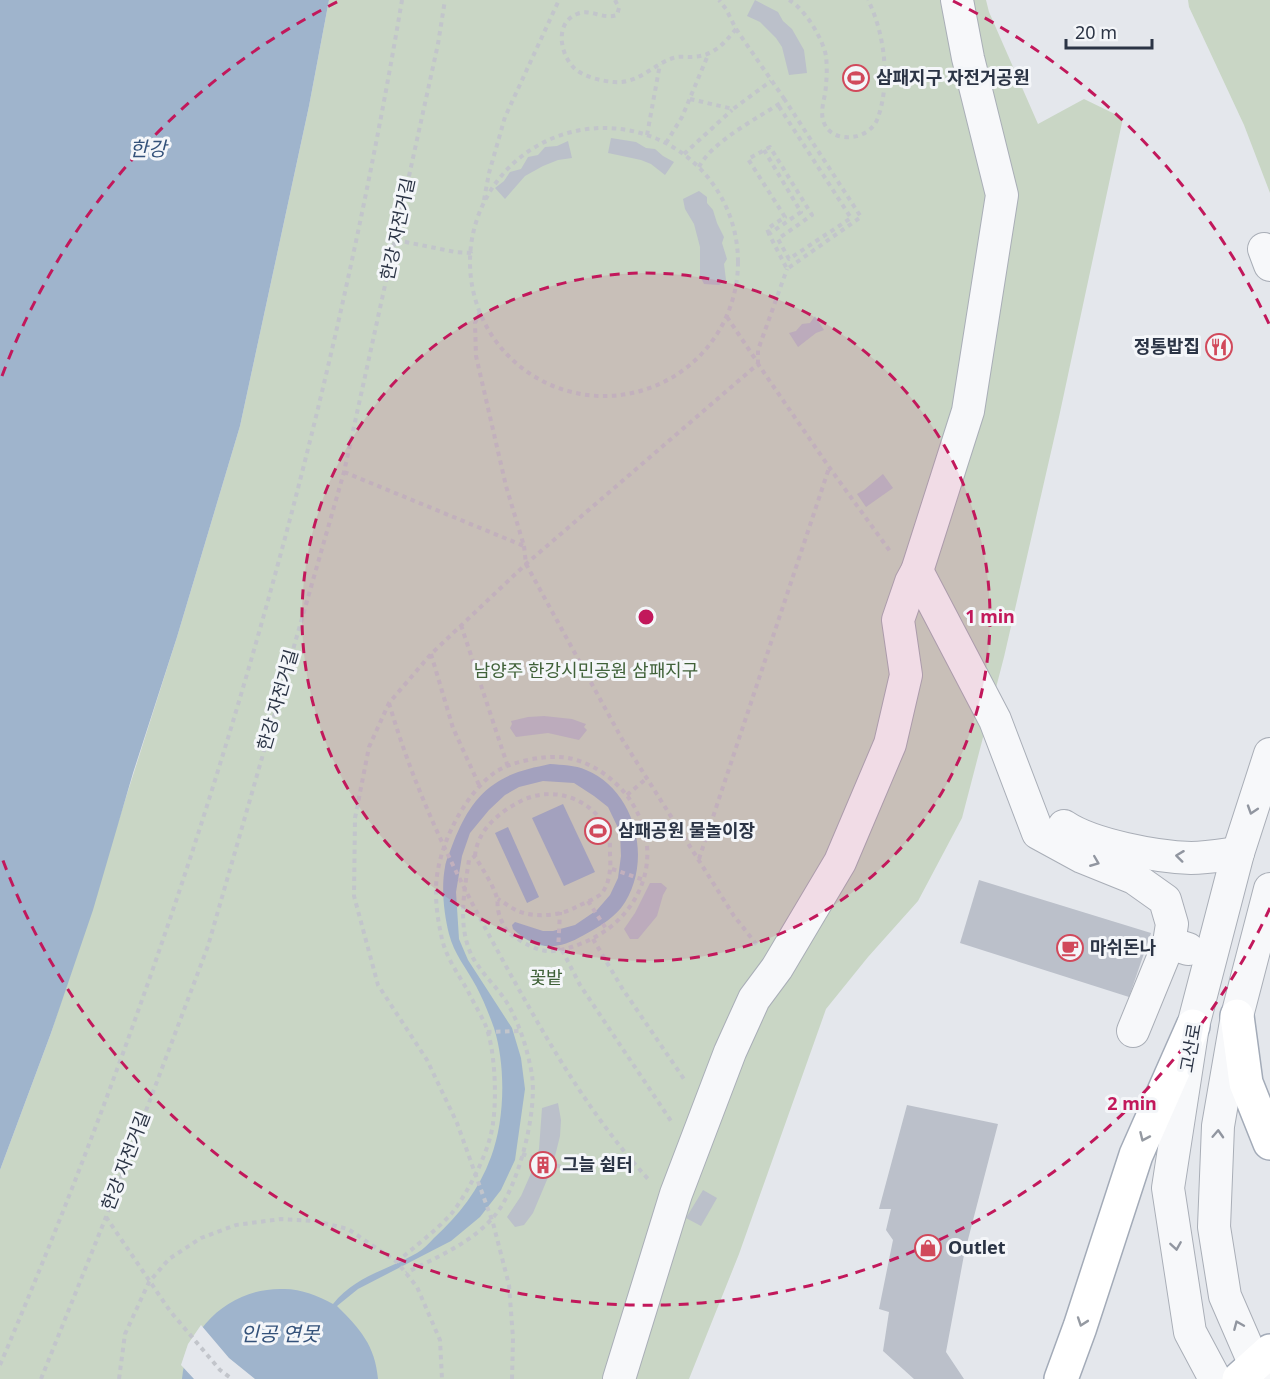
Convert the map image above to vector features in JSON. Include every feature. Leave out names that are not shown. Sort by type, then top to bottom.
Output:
[{"type":"main road","points":[[1237,1016],[1246,1083],[1270,1143]]},
{"type":"main road","points":[[1061,1379],[1136,1155],[1193,1026]]},
{"type":"street","points":[[619,1379],[675,1194],[730,1052],[754,999],[777,968],[840,862],[890,744],[906,675],[898,620],[968,411],[1002,195],[968,58],[957,0]]},
{"type":"street","points":[[914,576],[995,720],[1038,833],[1082,857],[1134,878],[1165,900],[1172,924],[1169,943],[1133,1031]]},
{"type":"street","points":[[995,720],[1020,747],[1047,813],[1078,836],[1142,852],[1192,858],[1238,853]]},
{"type":"street","name":"고산로","points":[[1215,1379],[1190,1332],[1168,1188],[1193,1026],[1238,853],[1270,754]]},
{"type":"street","points":[[1256,1368],[1225,1296],[1214,1227],[1218,1126],[1237,1016],[1266,924],[1270,889]]},
{"type":"street","points":[[1169,943],[1212,956]]},
{"type":"path","points":[[0,1365],[40,1272],[113,1083],[178,899],[248,669],[305,461],[347,284],[402,0]]},
{"type":"path","name":"한강 자전거길","points":[[41,1379],[106,1216],[208,946],[344,472],[438,44],[445,0]]},
{"type":"path","points":[[484,204],[489,173],[505,117],[559,0]]},
{"type":"path","points":[[615,0],[619,8],[617,15],[610,18],[588,12],[578,13],[565,23],[562,46],[574,68],[585,75],[616,83],[644,75],[675,57],[708,55]]},
{"type":"path","points":[[719,0],[861,217],[787,269],[758,350],[759,364]]},
{"type":"path","points":[[789,0],[795,3],[816,30],[826,55],[823,121],[829,131],[847,138],[860,135],[873,128],[881,110],[884,80],[882,49],[876,15],[868,0]]},
{"type":"path","points":[[666,143],[682,117],[708,55],[725,42],[736,29]]},
{"type":"path","points":[[647,135],[660,64]]},
{"type":"path","points":[[684,154],[733,109],[771,81]]},
{"type":"path","points":[[690,99],[733,109]]},
{"type":"path","points":[[699,167],[704,157],[716,146],[785,100]]},
{"type":"path","points":[[778,105],[850,218],[789,259],[778,238],[812,215],[770,147],[748,159],[785,217],[767,230],[787,269]]},
{"type":"path","points":[[597,128],[617,128],[647,135],[684,154],[712,182],[724,201],[735,232],[738,253],[738,275],[734,296],[717,336],[687,368],[669,380],[639,392],[596,396],[564,390],[526,371],[502,349],[489,331],[480,313],[472,283],[471,253],[476,223],[494,186],[507,170],[530,150],[548,140],[577,130],[597,128]]},
{"type":"path","points":[[764,150],[801,212],[770,234]]},
{"type":"path","points":[[396,240],[471,253]]},
{"type":"path","points":[[480,313],[475,323],[476,356],[506,486],[524,546],[526,564],[622,739],[734,916],[777,968]]},
{"type":"path","points":[[727,317],[829,467],[914,576]]},
{"type":"path","points":[[512,1379],[513,1338],[509,1285],[491,1218],[457,1123],[427,1060],[378,985],[354,896],[355,818],[369,747],[389,703],[431,654],[526,564],[759,364]]},
{"type":"path","points":[[699,859],[829,467]]},
{"type":"path","points":[[344,472],[524,546]]},
{"type":"path","points":[[461,625],[508,767]]},
{"type":"path","points":[[431,654],[453,728],[480,787]]},
{"type":"path","points":[[389,703],[414,780],[443,847],[557,1055],[630,1159],[653,1185],[675,1194]]},
{"type":"path","points":[[397,1263],[451,1213],[480,1168],[493,1124],[494,1068],[486,1026],[451,961],[441,937],[436,891],[443,847],[468,798],[496,771],[536,757],[562,757],[583,762],[600,771],[627,795],[637,811],[648,854],[644,880],[635,901],[618,922],[593,939],[560,950],[535,950],[509,933],[498,911],[498,898],[475,856],[476,847],[485,830],[500,812],[524,799],[550,793],[576,798],[597,813],[609,834],[612,869],[601,893],[571,910],[543,915],[520,911],[498,898]]},
{"type":"path","points":[[627,795],[647,778]]},
{"type":"path","points":[[406,1274],[452,1251],[498,1211],[513,1183],[530,1120],[532,1077],[525,1045],[509,1006],[473,958],[465,935],[462,908],[464,889],[469,860],[475,856]]},
{"type":"path","points":[[612,869],[644,880]]},
{"type":"path","points":[[588,901],[607,930]]},
{"type":"path","points":[[560,912],[560,950],[580,985],[678,1131],[695,1143]]},
{"type":"path","points":[[593,939],[622,988],[693,1093],[709,1107]]},
{"type":"path","points":[[487,1032],[519,1031]]},
{"type":"path","points":[[522,1154],[574,1171]]},
{"type":"path","points":[[106,1216],[170,1311],[220,1370],[232,1379]]},
{"type":"path","points":[[119,1379],[125,1334],[149,1281],[169,1259],[201,1238],[236,1225],[281,1219],[316,1221],[348,1229],[397,1263],[417,1287],[440,1340],[441,1379]]},
{"type":"green space","name":"남양주 한강시민공원 삼패지구","points":[[329,0],[986,0],[989,12],[1038,124],[1084,99],[1123,118],[1059,417],[1004,657],[962,818],[918,901],[826,1009],[739,1254],[689,1379],[0,1379],[0,1170],[51,1033],[177,637],[240,426],[309,106]]},
{"type":"green space","points":[[1188,0],[1270,0],[1270,193],[1244,125],[1189,7]]},
{"type":"water","name":"한강","points":[[0,0],[329,0],[309,106],[240,426],[93,910],[51,1033],[0,1170]]},
{"type":"water","name":"인공 연못","points":[[550,764],[573,766],[586,770],[604,780],[618,794],[635,830],[638,851],[637,871],[631,890],[621,908],[608,920],[564,944],[539,945],[522,936],[513,929],[512,925],[515,922],[543,931],[553,931],[575,925],[597,910],[610,895],[618,878],[621,856],[620,832],[608,807],[574,783],[543,781],[519,787],[505,795],[470,833],[462,856],[456,892],[459,939],[468,960],[512,1028],[521,1058],[525,1089],[515,1160],[501,1190],[480,1217],[451,1241],[358,1289],[337,1306],[365,1338],[374,1356],[378,1379],[182,1379],[186,1360],[203,1327],[230,1303],[265,1290],[284,1289],[297,1290],[333,1304],[342,1294],[362,1280],[422,1250],[452,1220],[474,1191],[486,1169],[496,1142],[501,1110],[501,1059],[494,1028],[486,1007],[451,941],[444,901],[445,867],[460,827],[470,809],[490,787],[524,770]]},
{"type":"water","points":[[563,804],[595,872],[564,886],[532,818]]},
{"type":"water","points":[[508,827],[539,897],[527,903],[495,833]]},
{"type":"pier","points":[[201,1325],[229,1358],[255,1379],[194,1379],[181,1365],[188,1344]]},
{"type":"building","points":[[755,0],[778,12],[783,21],[792,29],[804,50],[807,73],[789,75],[782,47],[776,38],[760,22],[747,16]]},
{"type":"building","points":[[611,138],[636,142],[646,148],[655,149],[674,162],[665,175],[651,164],[641,160],[608,153]]},
{"type":"building","points":[[568,141],[572,158],[558,160],[525,176],[505,199],[495,188],[510,172],[521,169],[528,157],[538,155],[545,147],[557,146]]},
{"type":"building","points":[[699,191],[707,197],[707,203],[713,210],[724,237],[722,243],[727,259],[724,264],[726,280],[719,285],[704,284],[700,276],[700,247],[694,224],[685,209],[683,199]]},
{"type":"building","points":[[815,316],[824,330],[816,333],[798,347],[789,333],[796,331],[802,324],[810,323]]},
{"type":"building","points":[[883,474],[893,488],[866,507],[857,494]]},
{"type":"building","points":[[544,716],[572,719],[586,724],[584,727],[587,730],[579,740],[548,733],[516,737],[510,728],[511,721]]},
{"type":"building","points":[[979,880],[1151,933],[1129,997],[960,943]]},
{"type":"building","points":[[650,883],[661,883],[667,888],[657,916],[638,939],[630,939],[624,929]]},
{"type":"building","name":"그늘 쉼터","points":[[558,1103],[561,1120],[560,1136],[552,1168],[533,1213],[524,1225],[515,1227],[507,1217],[521,1196],[532,1171],[539,1149],[542,1108]]},
{"type":"building","name":"Outlet","points":[[907,1105],[998,1124],[964,1255],[946,1352],[964,1379],[914,1379],[883,1351],[889,1312],[879,1309],[893,1240],[886,1230],[891,1209],[879,1209]]},
{"type":"building","points":[[703,1190],[717,1198],[701,1226],[686,1218]]},
{"type":"place","name":"삼패지구 자전거공원","points":[[856,78]]},
{"type":"place","name":"정통밥집","points":[[1219,347]]},
{"type":"place","name":"삼패공원 물놀이장","points":[[598,831]]},
{"type":"place","name":"마쉬돈나","points":[[1070,948]]},
{"type":"place","name":"그늘 쉼터","points":[[543,1165]]},
{"type":"place","name":"Outlet","points":[[928,1248]]},
{"type":"park label","name":"꽃밭","points":[[546,978]]}]
